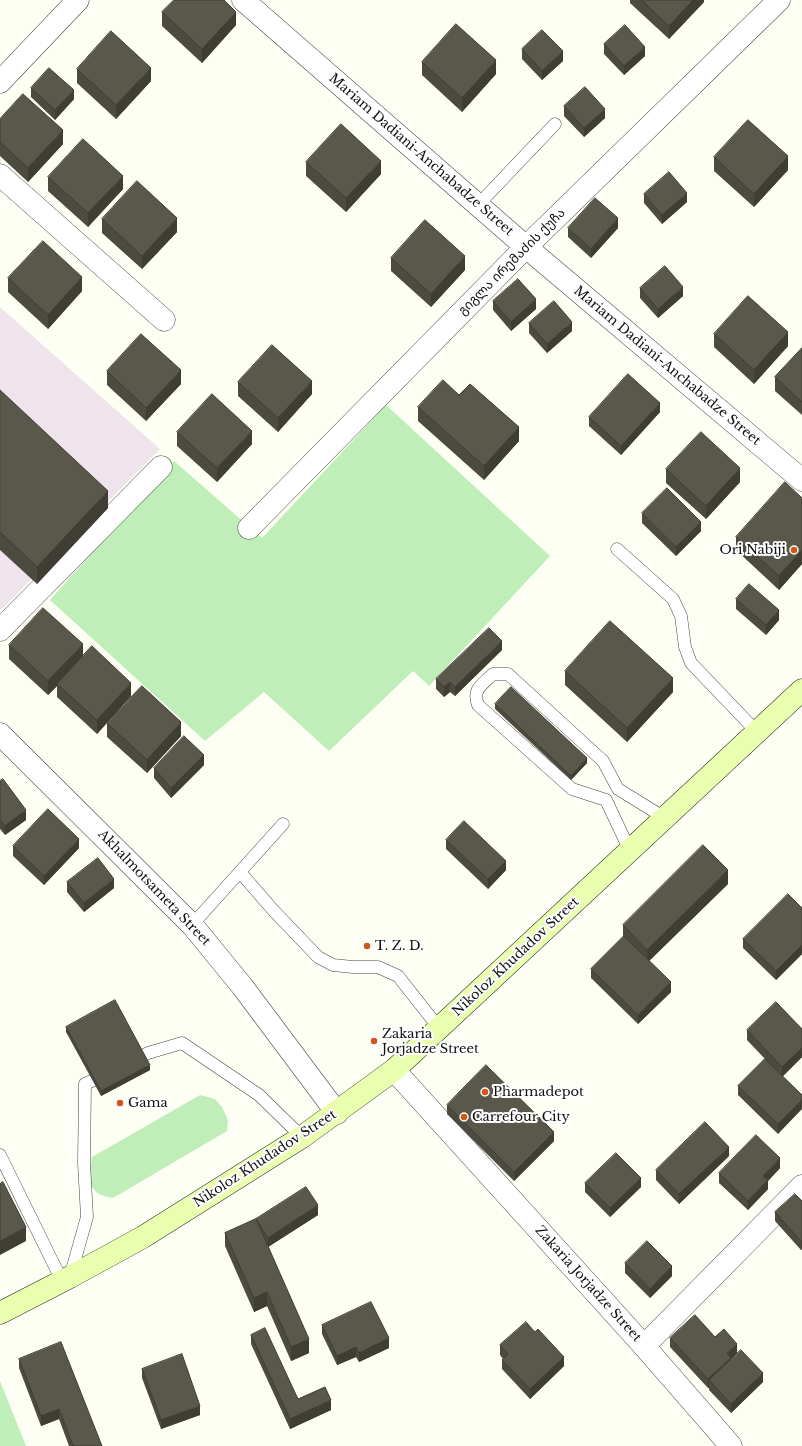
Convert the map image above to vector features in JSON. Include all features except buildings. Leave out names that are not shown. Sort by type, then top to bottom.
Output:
[{"type":"main road","name":"Nikoloz Khudadov Street","points":[[0,1313],[143,1237],[302,1137],[337,1113],[394,1070],[802,690]]},
{"type":"street","points":[[0,82],[78,0]]},
{"type":"street","name":"Mariam Dadiani-Anchabadze Street","points":[[242,0],[526,247],[802,480]]},
{"type":"street","name":"გიგლა ირემაძის ქუჩა","points":[[249,528],[526,247],[780,0]]},
{"type":"street","points":[[0,175],[164,320]]},
{"type":"street","points":[[0,630],[161,467]]},
{"type":"street","name":"Akhalmotsameta Street","points":[[0,734],[192,925],[242,986],[337,1113]]},
{"type":"street","name":"Zakaria Jorjadze Street","points":[[394,1070],[644,1346],[731,1446]]},
{"type":"street","points":[[644,1346],[802,1186]]},
{"type":"lane","points":[[478,205],[555,124]]},
{"type":"lane","points":[[617,549],[673,599],[681,616],[685,647],[691,663],[757,732]]},
{"type":"lane","points":[[630,851],[606,800],[572,789],[478,705],[475,698],[476,691],[493,674],[508,674],[603,761],[618,789],[665,818]]},
{"type":"lane","points":[[192,925],[283,824]]},
{"type":"lane","points":[[240,872],[273,910],[318,957],[333,964],[353,967],[378,967],[398,976],[440,1028]]},
{"type":"lane","points":[[66,1279],[87,1217],[84,1163],[86,1084],[148,1053],[182,1043],[259,1095],[302,1137]]},
{"type":"lane","points":[[0,1155],[13,1183],[66,1279]]},
{"type":"lane","points":[[0,1188],[13,1183]]},
{"type":"shaded area","points":[[0,307],[160,449],[0,611]]},
{"type":"green space","points":[[386,405],[550,556],[429,686],[413,671],[329,751],[264,692],[205,741],[50,600],[174,461],[262,538]]},
{"type":"green space","points":[[200,1095],[215,1099],[222,1107],[228,1120],[227,1131],[113,1198],[104,1196],[94,1189],[91,1185],[90,1179],[92,1157]]},
{"type":"green space","points":[[0,1381],[26,1446],[0,1446]]},
{"type":"place","name":"Ori Nabiji","points":[[794,550]]},
{"type":"place","name":"T. Z. D.","points":[[367,946]]},
{"type":"place","name":"Zakaria Jorjadze Street","points":[[374,1041]]},
{"type":"place","name":"Pharmadepot","points":[[485,1092]]},
{"type":"place","name":"Gama","points":[[120,1103]]},
{"type":"place","name":"Carrefour City","points":[[464,1117]]}]
